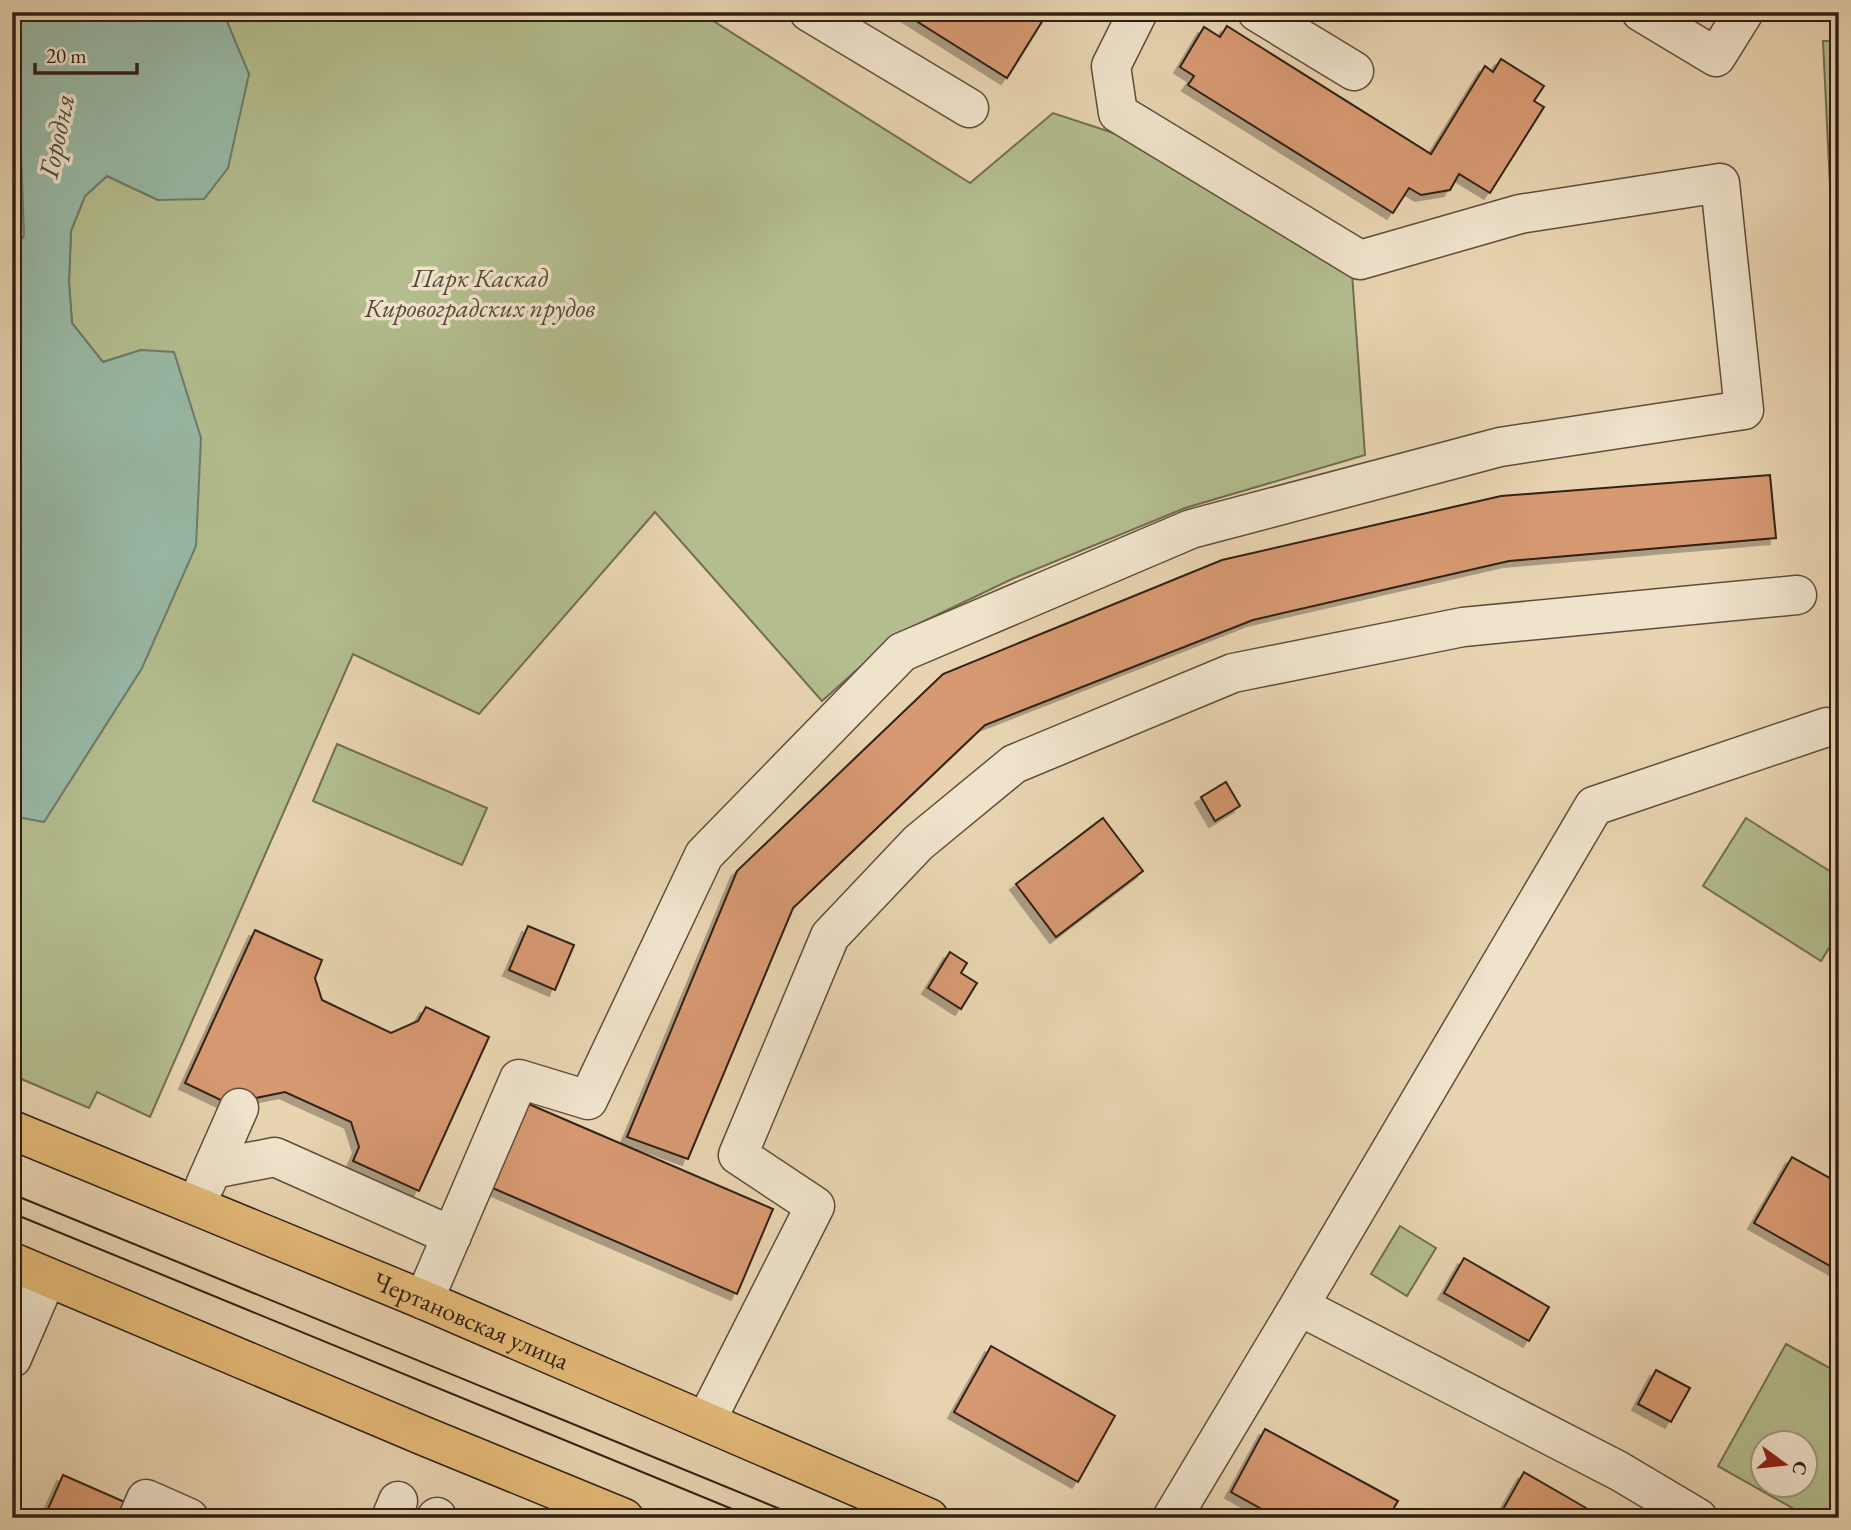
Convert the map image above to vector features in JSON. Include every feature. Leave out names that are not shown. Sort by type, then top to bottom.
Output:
[{"type":"main road","name":"Чертановская улица","points":[[12,1130],[424,1300],[929,1518]]},
{"type":"main road","points":[[12,1262],[624,1518]]},
{"type":"lane","points":[[809,12],[969,108]]},
{"type":"lane","points":[[424,1300],[519,1079],[588,1100],[704,855],[902,652],[1191,529],[1500,447],[1744,410],[1720,183],[1520,214],[1360,260],[1118,113],[1111,66],[1138,12]]},
{"type":"lane","points":[[1257,12],[1354,71]]},
{"type":"lane","points":[[1641,12],[1716,57],[1744,12]]},
{"type":"lane","points":[[706,1421],[814,1206],[738,1155],[830,936],[918,843],[1014,764],[1233,673],[1463,627],[1797,595]]},
{"type":"lane","points":[[1172,1518],[1594,806],[1827,727],[1839,729]]},
{"type":"lane","points":[[194,1206],[239,1108]]},
{"type":"lane","points":[[213,1169],[275,1157],[452,1236]]},
{"type":"lane","points":[[12,1358],[47,1277]]},
{"type":"lane","points":[[1300,1306],[1619,1471],[1698,1518]]},
{"type":"lane","points":[[138,1518],[146,1499],[188,1518]]},
{"type":"green space","points":[[12,12],[17,41],[24,235],[12,260]]},
{"type":"green space","name":"Парк Каскад Кировоградских прудов","points":[[223,12],[699,12],[970,183],[1053,113],[1144,143],[1352,273],[1365,455],[1185,508],[1012,579],[897,634],[822,701],[655,512],[479,714],[353,654],[150,1117],[97,1092],[89,1108],[12,1075],[12,816],[44,822],[142,668],[141,350],[103,362],[72,323],[69,282],[71,231],[85,196],[107,176],[158,200],[249,75]]},
{"type":"green space","points":[[1823,41],[1839,41],[1839,319],[1833,248]]},
{"type":"green space","points":[[337,744],[487,808],[462,865],[313,801]]},
{"type":"green space","points":[[1746,818],[1839,877],[1839,932],[1821,961],[1703,886]]},
{"type":"green space","points":[[1400,1226],[1436,1248],[1407,1296],[1371,1274]]},
{"type":"green space","points":[[1786,1344],[1839,1373],[1839,1518],[1810,1518],[1775,1498],[1820,1498],[1820,1428],[1750,1428],[1750,1484],[1718,1466]]},
{"type":"water","name":"Городня","points":[[13,12],[223,12],[249,74],[228,168],[204,199],[158,200],[107,176],[85,196],[71,231],[69,282],[72,323],[103,362],[141,350],[174,352],[201,438],[196,546],[142,668],[44,822],[12,816],[12,260],[24,235],[17,41]]},
{"type":"building","points":[[902,12],[1048,12],[1007,78]]},
{"type":"building","points":[[1227,26],[1431,154],[1485,66],[1493,72],[1501,59],[1544,86],[1534,101],[1544,107],[1490,193],[1459,174],[1450,190],[1421,195],[1409,188],[1393,213],[1188,85],[1194,76],[1180,67],[1204,27],[1220,37]]},
{"type":"building","points":[[1770,475],[1776,538],[1509,561],[1253,620],[985,725],[793,908],[688,1159],[627,1137],[737,871],[943,674],[1222,560],[1501,496]]},
{"type":"building","points":[[1226,782],[1240,806],[1215,821],[1201,797]]},
{"type":"building","points":[[1103,818],[1143,871],[1056,937],[1016,884]]},
{"type":"building","points":[[528,926],[574,945],[555,990],[509,970]]},
{"type":"building","points":[[255,930],[322,960],[315,978],[322,1000],[391,1033],[418,1021],[426,1007],[489,1037],[419,1191],[353,1161],[359,1147],[351,1122],[285,1092],[256,1098],[248,1113],[185,1083]]},
{"type":"building","points":[[950,952],[967,963],[961,973],[977,983],[961,1009],[928,988]]},
{"type":"building","points":[[524,1102],[773,1209],[737,1294],[488,1186]]},
{"type":"building","points":[[1792,1157],[1839,1183],[1839,1271],[1754,1223]]},
{"type":"building","points":[[1464,1258],[1549,1307],[1529,1341],[1444,1293]]},
{"type":"building","points":[[991,1346],[1115,1416],[1078,1482],[954,1412]]},
{"type":"building","points":[[1656,1370],[1690,1388],[1671,1422],[1638,1404]]},
{"type":"building","points":[[1265,1429],[1398,1501],[1388,1518],[1278,1518],[1231,1492]]},
{"type":"building","points":[[1524,1472],[1574,1501],[1603,1518],[1498,1518]]},
{"type":"building","points":[[63,1475],[127,1503],[120,1518],[44,1518]]},
{"type":"tram line","points":[[12,1194],[802,1518]]},
{"type":"tram line","points":[[12,1213],[754,1518]]}]
